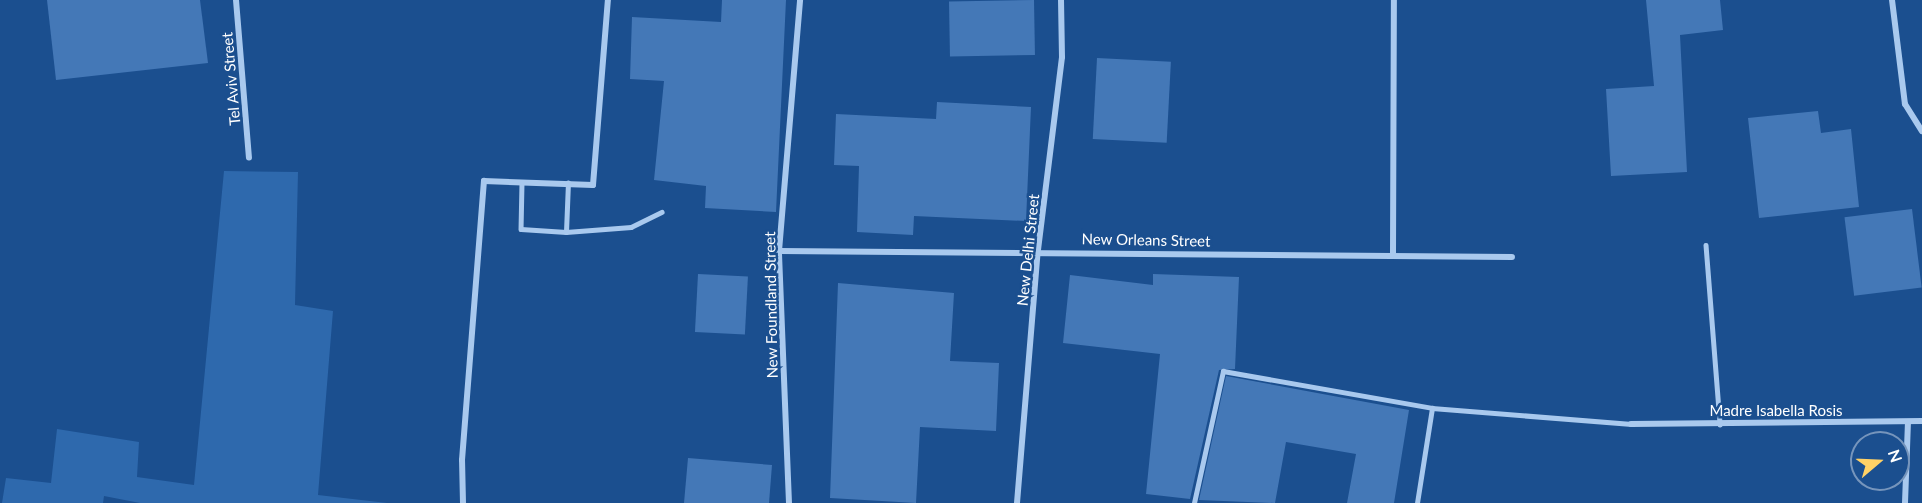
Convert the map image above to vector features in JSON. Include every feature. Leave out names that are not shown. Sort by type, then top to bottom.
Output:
[{"type":"street","name":"Tel Aviv Street","points":[[236,0],[249,157]]},
{"type":"street","points":[[463,503],[462,460],[484,181],[593,185],[608,0]]},
{"type":"street","name":"New Foundland Street","points":[[789,503],[779,251],[800,0]]},
{"type":"street","name":"New Delhi Street","points":[[1017,503],[1038,250],[1062,57],[1061,0]]},
{"type":"street","points":[[1393,256],[1394,0]]},
{"type":"street","points":[[1892,0],[1903,95],[1919,129]]},
{"type":"street","name":"New Orleans Street","points":[[779,251],[1038,250],[1512,257]]},
{"type":"street","name":"Madre Isabella Rosis","points":[[1630,424],[1908,423],[1922,421]]},
{"type":"street","points":[[1905,503],[1908,423]]},
{"type":"lane","points":[[522,183],[521,229],[566,232],[631,227],[662,212]]},
{"type":"lane","points":[[566,232],[568,183]]},
{"type":"lane","points":[[1706,245],[1720,424]]},
{"type":"lane","points":[[1194,503],[1223,371],[1432,408],[1630,424]]},
{"type":"lane","points":[[1417,503],[1432,408]]},
{"type":"shaded area","points":[[224,171],[298,172],[295,305],[333,311],[318,495],[387,503],[140,503],[104,496],[103,503],[2,503],[6,478],[51,483],[57,429],[139,442],[137,477],[194,485]]},
{"type":"building","points":[[47,0],[200,0],[208,63],[56,80]]},
{"type":"building","points":[[722,0],[786,0],[776,212],[705,208],[706,186],[654,180],[664,81],[630,79],[632,17],[721,22]]},
{"type":"building","points":[[1034,0],[1035,55],[950,56],[949,1]]},
{"type":"building","points":[[1646,0],[1720,0],[1723,30],[1680,35],[1687,172],[1611,176],[1606,89],[1654,86]]},
{"type":"building","points":[[1097,58],[1171,62],[1167,143],[1093,139]]},
{"type":"building","points":[[937,102],[1031,107],[1026,221],[914,216],[913,235],[857,232],[859,166],[834,165],[836,114],[936,119]]},
{"type":"building","points":[[1818,111],[1821,133],[1851,129],[1859,207],[1759,218],[1748,118]]},
{"type":"building","points":[[1912,209],[1922,287],[1854,296],[1845,217]]},
{"type":"building","points":[[698,274],[748,277],[745,335],[695,332]]},
{"type":"building","points":[[1153,274],[1239,277],[1235,369],[1219,370],[1190,499],[1146,494],[1160,354],[1063,343],[1070,275],[1153,285]]},
{"type":"building","points":[[838,283],[954,293],[950,361],[999,363],[996,431],[920,427],[916,503],[830,498]]},
{"type":"building","points":[[1226,376],[1409,410],[1394,503],[1347,503],[1356,454],[1286,442],[1275,503],[1199,500]]},
{"type":"building","points":[[688,458],[772,465],[769,503],[684,503]]}]
